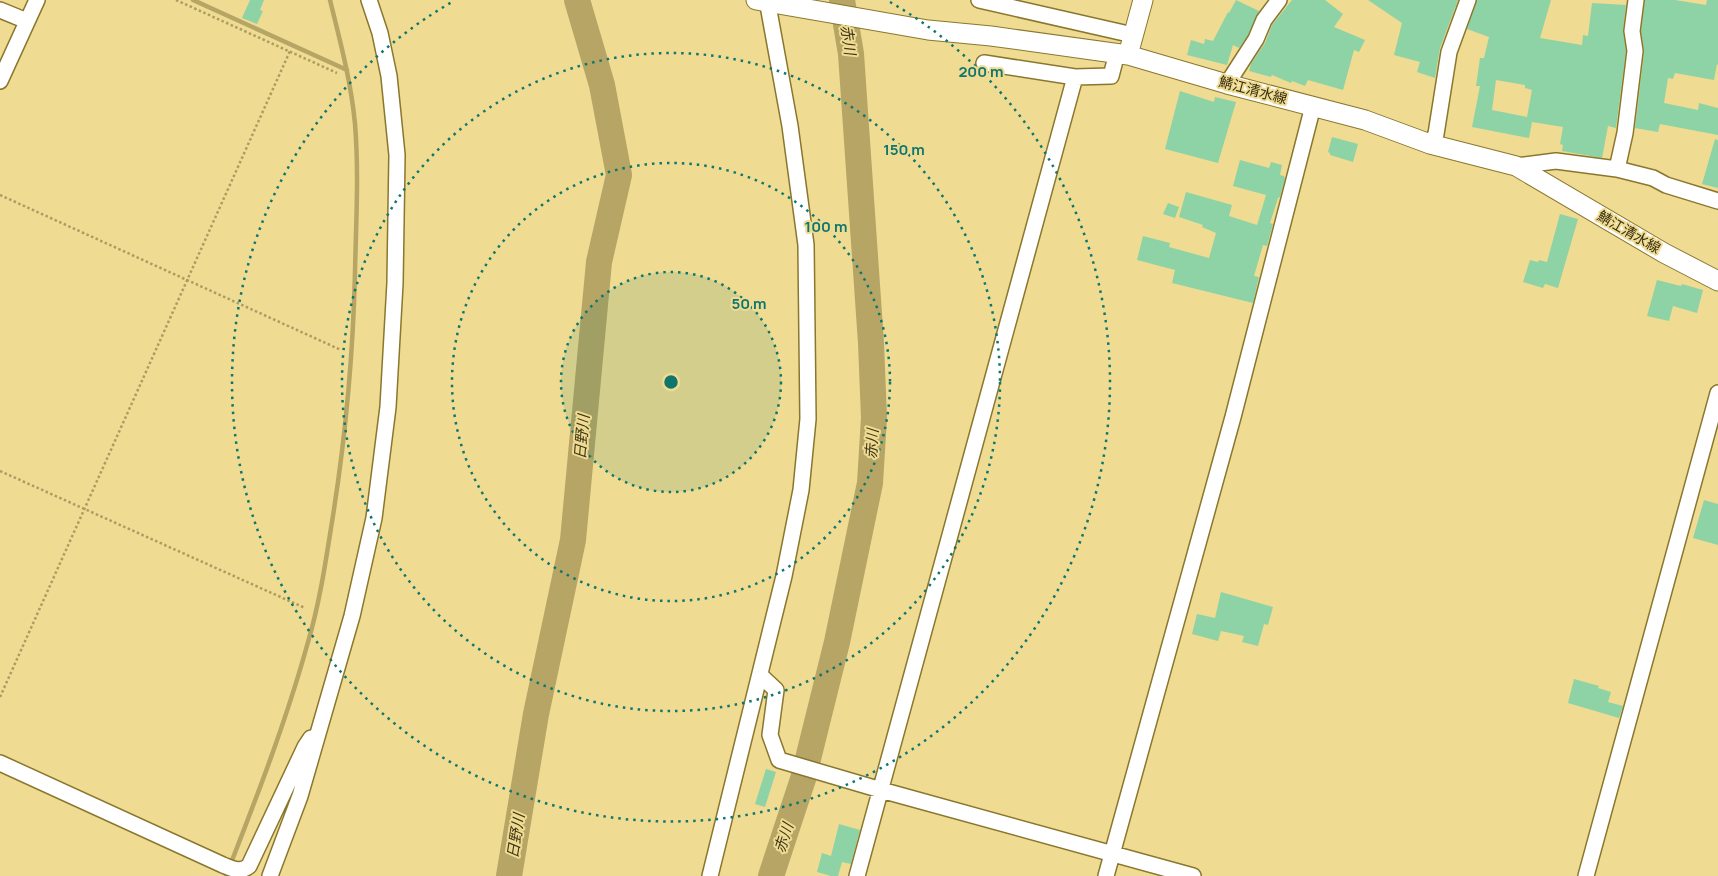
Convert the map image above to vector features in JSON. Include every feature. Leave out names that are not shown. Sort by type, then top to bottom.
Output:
[{"type":"main road","name":"鯖江清水線","points":[[763,0],[928,30],[991,36],[1122,54],[1365,120],[1430,144],[1516,166],[1664,253],[1718,281]]},
{"type":"main road","points":[[1122,54],[1133,35],[1142,0]]},
{"type":"street","points":[[0,81],[37,0]]},
{"type":"street","points":[[270,876],[300,796],[352,616],[374,518],[389,397],[396,283],[397,155],[389,76],[380,33],[369,0]]},
{"type":"street","points":[[710,876],[784,576],[799,499],[808,419],[806,245],[790,126],[763,0]]},
{"type":"street","points":[[1227,84],[1256,39],[1264,20],[1279,0]]},
{"type":"street","points":[[1430,144],[1436,134],[1449,52],[1468,0]]},
{"type":"street","points":[[1617,169],[1625,133],[1635,51],[1632,31],[1636,0]]},
{"type":"street","points":[[988,1],[1133,35]]},
{"type":"street","points":[[0,10],[27,22]]},
{"type":"street","points":[[984,63],[1075,77],[1111,76],[1122,54]]},
{"type":"street","points":[[857,876],[1075,77]]},
{"type":"street","points":[[1106,876],[1233,417],[1313,106]]},
{"type":"street","points":[[1516,166],[1556,161],[1617,169],[1653,178],[1666,185],[1718,201]]},
{"type":"street","points":[[1586,876],[1718,393]]},
{"type":"street","points":[[760,675],[776,690],[770,735],[779,760],[1193,876]]},
{"type":"street","points":[[0,763],[230,868],[243,870],[249,866],[305,747],[322,723]]},
{"type":"path","points":[[176,0],[337,73]]},
{"type":"path","points":[[0,697],[290,51]]},
{"type":"path","points":[[0,195],[341,350]]},
{"type":"path","points":[[0,471],[305,608]]},
{"type":"building","points":[[250,0],[264,0],[260,10],[263,11],[257,24],[242,18]]},
{"type":"building","points":[[1236,0],[1259,11],[1248,35],[1239,48],[1233,45],[1227,65],[1187,55],[1191,40],[1204,44],[1205,39],[1213,41]]},
{"type":"building","points":[[1292,0],[1325,0],[1343,14],[1334,27],[1365,40],[1359,52],[1354,50],[1343,90],[1308,80],[1305,86],[1292,81],[1291,83],[1272,75],[1271,77],[1249,71],[1251,64],[1265,43],[1272,25]]},
{"type":"building","points":[[1368,0],[1458,0],[1440,48],[1435,78],[1417,72],[1420,62],[1394,55],[1402,23]]},
{"type":"building","points":[[1477,0],[1551,0],[1540,38],[1582,45],[1583,35],[1588,36],[1592,3],[1626,5],[1623,30],[1626,51],[1616,128],[1608,126],[1602,158],[1562,151],[1563,145],[1560,144],[1563,127],[1532,122],[1529,138],[1472,127],[1480,86],[1476,86],[1480,58],[1484,58],[1489,37],[1467,29]],"holes":[[[1496,80],[1525,85],[1525,88],[1532,90],[1527,117],[1492,110]]]},
{"type":"building","points":[[1645,0],[1675,0],[1706,5],[1707,0],[1718,0],[1718,65],[1714,80],[1675,73],[1673,79],[1668,78],[1664,103],[1698,110],[1699,103],[1718,108],[1718,135],[1660,124],[1658,132],[1635,128],[1644,52],[1641,31]]},
{"type":"building","points":[[1180,91],[1214,102],[1215,97],[1236,102],[1218,163],[1165,149]]},
{"type":"building","points":[[1332,137],[1358,144],[1353,162],[1330,155],[1328,152]]},
{"type":"building","points":[[1715,139],[1718,140],[1718,188],[1702,184]]},
{"type":"building","points":[[1240,160],[1269,168],[1271,162],[1282,165],[1280,175],[1284,176],[1285,179],[1270,223],[1273,224],[1267,246],[1263,245],[1254,276],[1259,277],[1253,303],[1172,283],[1175,270],[1137,260],[1143,236],[1170,243],[1169,247],[1209,258],[1216,233],[1202,227],[1203,225],[1179,217],[1186,192],[1232,205],[1229,216],[1257,225],[1266,195],[1233,186]]},
{"type":"building","points":[[1168,203],[1179,207],[1175,218],[1163,214]]},
{"type":"building","points":[[1560,214],[1578,219],[1558,288],[1545,284],[1543,288],[1523,282],[1530,260],[1547,262]]},
{"type":"building","points":[[1657,280],[1703,290],[1697,313],[1673,306],[1669,321],[1647,316]]},
{"type":"building","points":[[1704,500],[1718,504],[1718,545],[1693,538]]},
{"type":"building","points":[[1221,592],[1273,607],[1268,625],[1264,624],[1258,646],[1242,642],[1244,636],[1221,631],[1218,641],[1192,634],[1197,614],[1215,618]]},
{"type":"building","points":[[1574,679],[1599,686],[1598,688],[1611,692],[1608,702],[1623,706],[1619,718],[1568,703]]},
{"type":"building","points":[[766,769],[776,772],[765,807],[755,804]]},
{"type":"building","points":[[839,824],[860,830],[851,864],[842,862],[838,876],[817,872],[822,853],[831,856]]},
{"type":"waterway","points":[[193,0],[347,70]]},
{"type":"waterway","points":[[226,876],[280,731],[312,628],[319,600],[336,496],[344,432],[354,304],[357,161],[351,92],[330,0]]},
{"type":"waterway","name":"日野川","points":[[509,876],[536,714],[573,540],[599,262],[619,175],[602,85],[577,0]]},
{"type":"waterway","name":"赤川","points":[[771,876],[803,779],[837,642],[870,483],[874,418],[871,343],[851,54],[842,0]]}]
